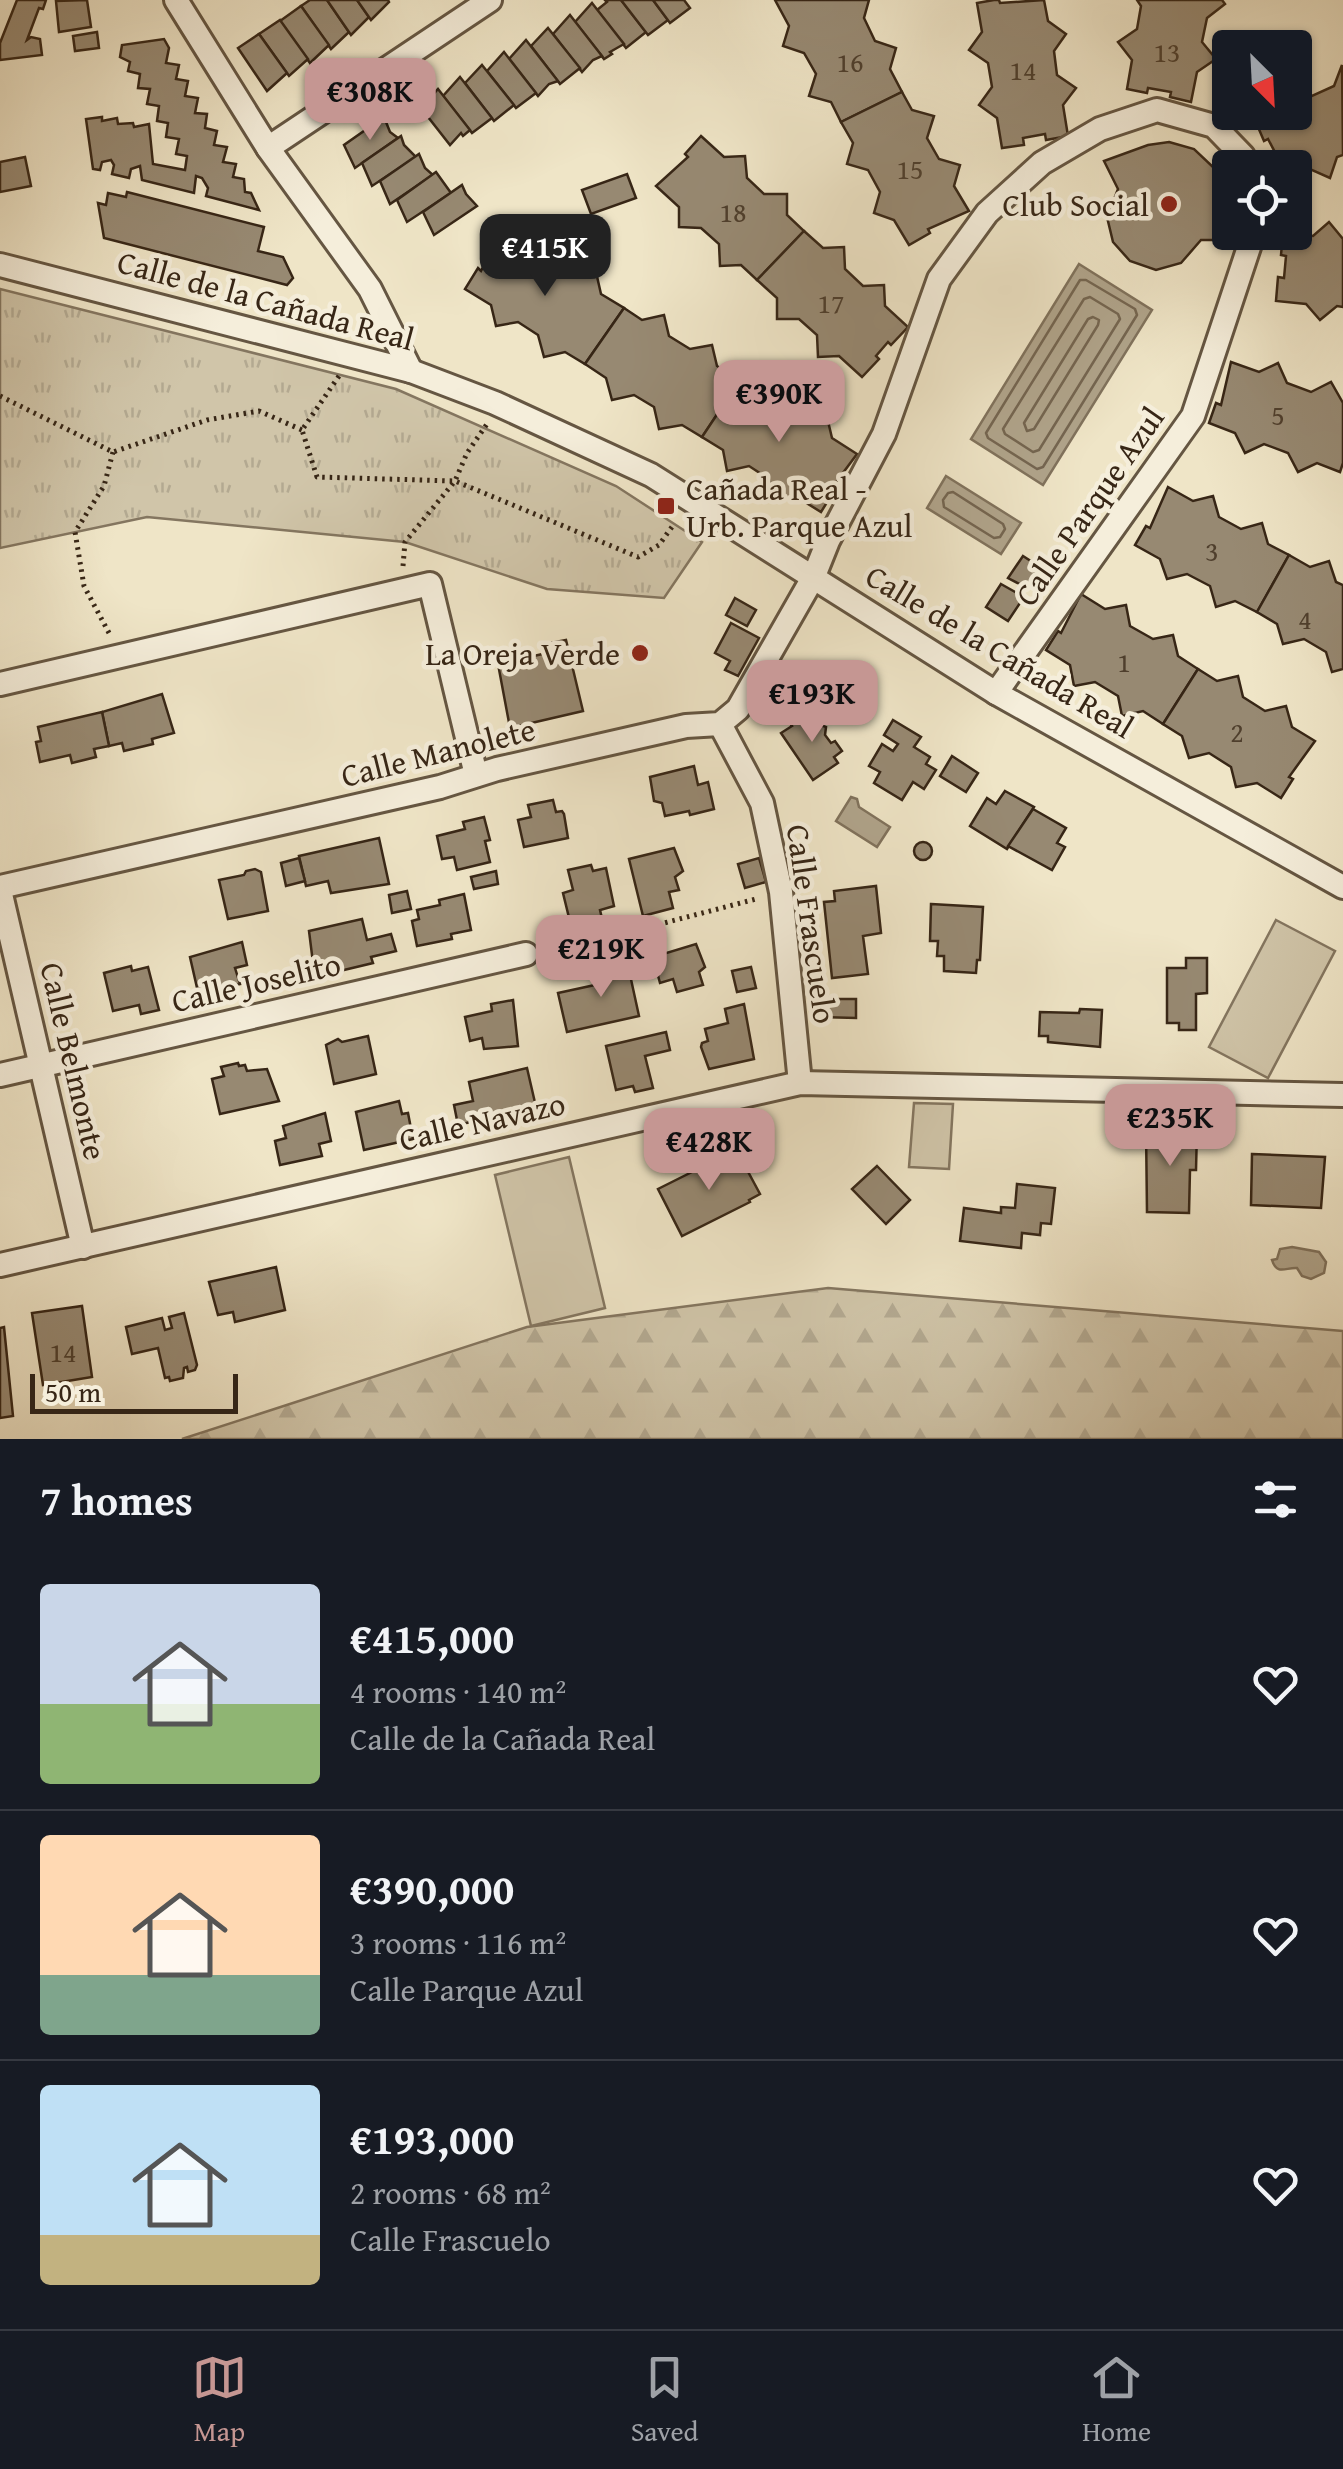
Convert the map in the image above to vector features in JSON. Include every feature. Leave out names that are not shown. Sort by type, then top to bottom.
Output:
[{"type":"street","points":[[176,0],[268,148],[370,289],[412,371]]},
{"type":"street","points":[[268,148],[490,0]]},
{"type":"street","points":[[720,724],[738,709],[814,576],[828,540],[884,434],[939,279],[987,213],[1042,163],[1100,129],[1157,110],[1214,126],[1237,150]]},
{"type":"street","name":"Calle Parque Azul","points":[[996,694],[1192,416],[1248,250]]},
{"type":"street","name":"Calle de la Cañada Real","points":[[0,266],[412,371],[495,402],[650,475],[996,694],[1343,887]]},
{"type":"street","points":[[0,684],[430,584],[476,775]]},
{"type":"street","name":"Calle Manolete","points":[[0,888],[686,726],[720,724]]},
{"type":"street","name":"Calle Frascuelo","points":[[720,724],[762,803],[781,892],[800,1083]]},
{"type":"street","name":"Calle Belmonte","points":[[0,888],[82,1247]]},
{"type":"street","name":"Calle Joselito","points":[[0,1075],[526,954]]},
{"type":"street","name":"Calle Navazo","points":[[0,1265],[800,1083],[1343,1094]]},
{"type":"path","points":[[302,430],[340,375]]},
{"type":"path","points":[[0,396],[112,452],[207,420],[258,411],[302,430]]},
{"type":"path","points":[[401,591],[405,542],[455,481],[495,402]]},
{"type":"path","points":[[302,430],[316,477],[455,481],[638,557],[659,545],[674,524]]},
{"type":"path","points":[[100,660],[110,635],[84,586],[75,532],[104,486],[112,452]]},
{"type":"path","points":[[526,954],[556,953],[781,892]]},
{"type":"green space","points":[[0,289],[396,389],[616,486],[702,542],[664,598],[547,589],[405,542],[147,517],[0,548]]},
{"type":"green space","points":[[1276,920],[1335,951],[1268,1078],[1209,1047]]},
{"type":"green space","points":[[914,1103],[953,1104],[949,1169],[909,1167]]},
{"type":"green space","points":[[569,1157],[605,1308],[531,1326],[495,1175]]},
{"type":"green space","points":[[828,1288],[1343,1331],[1343,1439],[182,1439],[527,1327]]},
{"type":"water","points":[[1079,264],[1152,310],[1043,485],[971,439]]},
{"type":"water","points":[[946,476],[1021,523],[1001,554],[927,508]]},
{"type":"water","points":[[851,797],[857,799],[859,807],[890,827],[877,847],[836,821]]},
{"type":"water","points":[[1280,1249],[1319,1252],[1326,1262],[1324,1273],[1311,1279],[1302,1276],[1297,1268],[1276,1268],[1272,1260],[1277,1259]]},
{"type":"building","points":[[17,0],[46,0],[27,40],[40,39],[42,55],[0,60],[0,43]]},
{"type":"building","points":[[87,0],[91,27],[59,32],[56,1]]},
{"type":"building","points":[[310,0],[327,0],[349,32],[331,49],[301,6]]},
{"type":"building","points":[[327,0],[357,0],[369,17],[351,35]]},
{"type":"building","points":[[357,0],[388,0],[389,2],[371,20]]},
{"type":"building","points":[[605,0],[621,0],[646,32],[626,48],[597,10]]},
{"type":"building","points":[[621,0],[653,0],[668,20],[648,35]]},
{"type":"building","points":[[653,0],[684,0],[690,8],[670,23]]},
{"type":"building","points":[[775,0],[869,0],[864,18],[875,41],[896,48],[890,69],[902,92],[841,122],[831,102],[809,96],[816,74],[804,53],[783,46],[789,26]]},
{"type":"building","points":[[1044,0],[1048,21],[1066,34],[1054,51],[1057,75],[1076,88],[1063,105],[1068,136],[1046,140],[1045,134],[1023,138],[1024,145],[1002,148],[997,118],[979,105],[992,87],[988,63],[969,50],[982,32],[977,3]]},
{"type":"building","points":[[1137,0],[1222,0],[1225,4],[1207,18],[1202,42],[1212,54],[1212,62],[1197,72],[1191,102],[1170,97],[1171,92],[1127,89],[1132,60],[1118,42],[1137,29],[1141,6]]},
{"type":"building","points":[[592,3],[624,44],[604,59],[575,22]]},
{"type":"building","points":[[301,6],[329,45],[310,63],[280,21]]},
{"type":"building","points":[[570,15],[602,56],[582,72],[553,34]]},
{"type":"building","points":[[280,20],[308,59],[289,76],[259,34]]},
{"type":"building","points":[[548,28],[580,68],[560,84],[531,46]]},
{"type":"building","points":[[97,32],[99,48],[75,51],[73,36]]},
{"type":"building","points":[[259,34],[287,73],[267,91],[238,48]]},
{"type":"building","points":[[164,39],[169,48],[166,63],[179,65],[176,79],[188,81],[185,96],[198,98],[195,113],[207,114],[205,128],[217,131],[214,145],[227,147],[223,162],[236,164],[233,177],[244,179],[245,192],[251,193],[259,210],[206,196],[208,188],[196,176],[194,193],[142,180],[140,166],[131,169],[129,178],[112,174],[111,160],[102,162],[100,170],[93,169],[86,119],[102,117],[102,121],[117,118],[118,124],[133,123],[134,127],[149,124],[153,164],[185,170],[187,156],[176,154],[179,139],[166,137],[168,123],[157,121],[159,106],[147,104],[150,89],[138,88],[140,74],[128,71],[130,62],[120,57],[122,45]]},
{"type":"building","points":[[526,40],[558,81],[538,96],[509,59]]},
{"type":"building","points":[[504,52],[536,93],[516,108],[487,71]]},
{"type":"building","points":[[482,65],[514,105],[494,121],[465,83]]},
{"type":"building","points":[[1342,65],[1343,155],[1337,157],[1330,178],[1312,170],[1312,150],[1274,150],[1259,130],[1312,130],[1312,96],[1334,86]]},
{"type":"building","points":[[460,77],[492,118],[472,133],[443,96]]},
{"type":"building","points":[[438,89],[470,130],[450,145],[421,108]]},
{"type":"building","points":[[902,92],[912,110],[934,116],[927,138],[939,159],[960,165],[954,186],[969,211],[928,229],[930,233],[909,245],[894,220],[874,213],[880,192],[868,170],[847,164],[853,143],[841,122]]},
{"type":"building","points":[[384,117],[390,132],[398,138],[355,168],[344,145]]},
{"type":"building","points":[[401,136],[416,157],[372,186],[362,163]]},
{"type":"building","points":[[701,136],[724,157],[745,156],[747,178],[764,194],[787,194],[787,215],[804,231],[757,280],[741,265],[720,266],[719,244],[701,228],[679,227],[679,207],[656,186],[688,157],[685,154]]},
{"type":"building","name":"Club Social","points":[[1169,142],[1194,149],[1212,166],[1212,240],[1201,240],[1181,263],[1156,270],[1130,261],[1113,242],[1107,217],[1118,189],[1104,161],[1148,145]]},
{"type":"building","points":[[419,154],[433,175],[390,204],[380,181]]},
{"type":"building","points":[[25,157],[31,186],[0,192],[0,162]]},
{"type":"building","points":[[436,172],[451,193],[407,222],[397,200]]},
{"type":"building","points":[[627,174],[636,198],[591,214],[582,190]]},
{"type":"building","points":[[462,185],[477,206],[434,235],[423,212]]},
{"type":"building","points":[[127,192],[264,227],[258,251],[283,257],[293,278],[287,285],[104,238],[98,203],[106,205],[108,193],[126,197]]},
{"type":"building","points":[[1329,222],[1343,239],[1343,307],[1337,306],[1320,320],[1306,304],[1276,301],[1278,277],[1284,278],[1286,256],[1281,255],[1281,250],[1312,250],[1313,236]]},
{"type":"building","points":[[804,231],[823,248],[844,247],[845,269],[863,286],[884,285],[885,306],[908,327],[891,345],[888,342],[862,377],[839,356],[818,357],[817,335],[799,319],[777,319],[777,298],[757,280]]},
{"type":"building","points":[[501,232],[527,248],[549,242],[554,265],[574,277],[596,272],[601,294],[624,308],[585,364],[565,352],[544,357],[538,335],[518,322],[496,326],[491,305],[465,289],[478,268],[481,271]]},
{"type":"building","points":[[624,308],[642,320],[664,315],[669,336],[690,349],[712,345],[717,366],[740,380],[702,437],[682,425],[659,429],[654,407],[634,395],[612,400],[606,378],[585,364]]},
{"type":"building","points":[[1231,362],[1259,372],[1278,363],[1287,383],[1311,392],[1331,382],[1343,403],[1340,472],[1317,463],[1298,472],[1288,453],[1264,444],[1245,453],[1235,433],[1209,423],[1216,403],[1221,405]]},
{"type":"building","points":[[740,380],[758,392],[779,387],[784,408],[805,421],[827,417],[832,438],[857,454],[831,489],[834,491],[821,512],[795,496],[775,500],[769,479],[749,466],[727,471],[723,450],[702,437]]},
{"type":"building","points":[[1168,487],[1193,501],[1213,496],[1219,517],[1241,529],[1262,523],[1268,544],[1289,555],[1257,612],[1235,601],[1216,607],[1210,586],[1187,574],[1167,579],[1160,559],[1135,545],[1146,526],[1150,528]]},
{"type":"building","points":[[1289,555],[1310,567],[1329,561],[1336,582],[1343,585],[1343,669],[1332,672],[1326,652],[1304,639],[1283,644],[1277,624],[1257,612]]},
{"type":"building","points":[[1023,556],[1040,567],[1027,588],[1008,578]]},
{"type":"building","points":[[1001,584],[1024,597],[1008,621],[986,607]]},
{"type":"building","points":[[1081,594],[1105,609],[1126,605],[1130,626],[1153,639],[1173,635],[1178,656],[1198,669],[1163,724],[1143,711],[1122,716],[1118,696],[1095,682],[1074,686],[1070,665],[1046,650],[1058,631],[1061,633]]},
{"type":"building","points":[[735,598],[756,610],[747,626],[726,615]]},
{"type":"building","points":[[731,623],[759,638],[738,676],[725,670],[730,661],[715,653]]},
{"type":"building","points":[[566,640],[583,711],[510,728],[498,664],[547,653],[545,644]]},
{"type":"building","points":[[1198,669],[1217,681],[1238,676],[1243,697],[1265,711],[1286,706],[1292,727],[1315,741],[1289,777],[1293,779],[1281,798],[1257,783],[1236,787],[1231,767],[1209,753],[1189,758],[1182,736],[1163,724]]},
{"type":"building","points":[[162,694],[174,733],[152,739],[153,744],[124,751],[122,743],[109,746],[102,712]]},
{"type":"building","points":[[808,709],[818,724],[826,727],[825,735],[831,743],[835,741],[842,751],[834,757],[838,763],[813,780],[781,733]]},
{"type":"building","points":[[102,712],[109,746],[94,749],[96,757],[72,763],[70,755],[40,762],[38,727]]},
{"type":"building","points":[[893,720],[921,737],[914,747],[930,757],[926,764],[936,770],[924,789],[913,782],[902,800],[874,783],[880,772],[869,766],[882,744],[893,751],[898,744],[884,735]]},
{"type":"building","points":[[952,756],[978,773],[966,792],[940,776]]},
{"type":"building","points":[[694,766],[698,785],[708,782],[714,809],[665,816],[662,803],[654,801],[650,777]]},
{"type":"building","points":[[1005,791],[1034,807],[1007,849],[970,826],[987,798],[996,804]]},
{"type":"building","points":[[553,800],[556,812],[564,814],[568,838],[524,847],[518,820],[531,817],[528,805]]},
{"type":"building","points":[[1033,809],[1066,828],[1057,843],[1065,847],[1052,870],[1008,846]]},
{"type":"building","points":[[484,817],[490,862],[457,870],[454,857],[442,859],[437,836],[465,829],[463,822]]},
{"type":"building","points":[[379,838],[389,884],[331,893],[328,881],[306,886],[299,856]]},
{"type":"building","points":[[923,842],[930,844],[930,858],[923,860],[916,858],[914,851],[916,844]]},
{"type":"building","points":[[674,848],[683,871],[675,877],[679,890],[669,892],[673,908],[643,916],[629,859]]},
{"type":"building","points":[[299,858],[305,881],[286,886],[281,863]]},
{"type":"building","points":[[759,858],[766,882],[745,888],[738,864]]},
{"type":"building","points":[[591,865],[593,871],[606,868],[614,906],[600,910],[604,927],[573,934],[563,893],[573,890],[568,870]]},
{"type":"building","points":[[255,869],[261,872],[268,911],[228,919],[219,880]]},
{"type":"building","points":[[496,871],[498,884],[474,889],[471,877]]},
{"type":"building","points":[[876,886],[881,933],[863,936],[868,974],[832,978],[824,902],[835,901],[834,891]]},
{"type":"building","points":[[407,891],[411,909],[392,913],[389,895]]},
{"type":"building","points":[[464,894],[471,930],[451,934],[452,939],[417,946],[412,921],[419,919],[417,910]]},
{"type":"building","points":[[931,904],[983,907],[976,973],[944,971],[944,956],[937,956],[938,941],[930,941]]},
{"type":"building","points":[[362,919],[367,940],[391,934],[396,951],[371,957],[373,963],[319,976],[316,962],[313,963],[309,931]]},
{"type":"building","points":[[242,942],[247,965],[235,968],[240,984],[217,989],[219,996],[200,1001],[190,957]]},
{"type":"building","points":[[696,944],[705,967],[699,972],[703,985],[677,992],[673,979],[660,983],[653,957]]},
{"type":"building","points":[[1186,958],[1207,958],[1207,993],[1196,994],[1196,1030],[1179,1030],[1179,1023],[1167,1023],[1167,968],[1186,968]]},
{"type":"building","points":[[627,961],[639,1016],[567,1032],[558,993],[604,983],[600,967]]},
{"type":"building","points":[[131,966],[132,971],[148,967],[159,1010],[141,1014],[139,1005],[113,1011],[104,973]]},
{"type":"building","points":[[751,967],[756,988],[737,992],[732,971]]},
{"type":"building","points":[[820,999],[856,999],[856,1018],[820,1017]]},
{"type":"building","points":[[513,1000],[518,1046],[484,1049],[482,1038],[470,1041],[465,1017],[492,1011],[491,1004]]},
{"type":"building","points":[[744,1004],[754,1059],[709,1069],[701,1047],[708,1041],[705,1029],[728,1023],[725,1009]]},
{"type":"building","points":[[1080,1009],[1102,1010],[1100,1047],[1048,1042],[1048,1036],[1039,1036],[1040,1012],[1079,1013]]},
{"type":"building","points":[[666,1032],[670,1050],[645,1056],[653,1088],[635,1092],[633,1086],[616,1090],[606,1046]]},
{"type":"building","points":[[368,1036],[376,1074],[334,1084],[326,1045],[338,1039],[342,1042]]},
{"type":"building","points":[[245,1065],[247,1071],[267,1069],[279,1101],[220,1114],[212,1079],[224,1076],[221,1067]]},
{"type":"building","points":[[527,1068],[536,1107],[458,1125],[454,1105],[473,1101],[469,1082]]},
{"type":"building","points":[[399,1101],[402,1114],[408,1113],[413,1139],[364,1150],[356,1112]]},
{"type":"building","points":[[325,1113],[331,1141],[319,1144],[322,1156],[280,1165],[275,1141],[286,1138],[283,1126]]},
{"type":"building","points":[[1146,1128],[1197,1130],[1196,1170],[1190,1170],[1189,1213],[1147,1212]]},
{"type":"building","points":[[738,1153],[760,1194],[682,1236],[658,1189],[726,1155],[727,1158]]},
{"type":"building","points":[[1252,1154],[1325,1157],[1321,1208],[1251,1205]]},
{"type":"building","points":[[877,1166],[910,1200],[886,1224],[852,1189]]},
{"type":"building","points":[[1017,1184],[1055,1188],[1051,1224],[1041,1223],[1040,1235],[1022,1233],[1021,1248],[960,1241],[964,1208],[1001,1213],[1001,1207],[1015,1208]]},
{"type":"building","points":[[276,1267],[285,1310],[235,1322],[233,1312],[218,1315],[209,1282]]},
{"type":"building","points":[[82,1306],[92,1377],[43,1385],[32,1313]]},
{"type":"building","points":[[184,1313],[197,1365],[188,1372],[184,1368],[183,1378],[170,1381],[165,1378],[158,1348],[132,1354],[126,1327],[162,1318],[165,1330],[172,1328],[169,1317]]},
{"type":"building","points":[[4,1327],[13,1416],[0,1418],[0,1328]]},
{"type":"place","name":"Club Social","points":[[1169,204]]},
{"type":"place","name":"Cañada Real - Urb. Parque Azul","points":[[666,506]]},
{"type":"place","name":"La Oreja Verde","points":[[640,653]]}]
